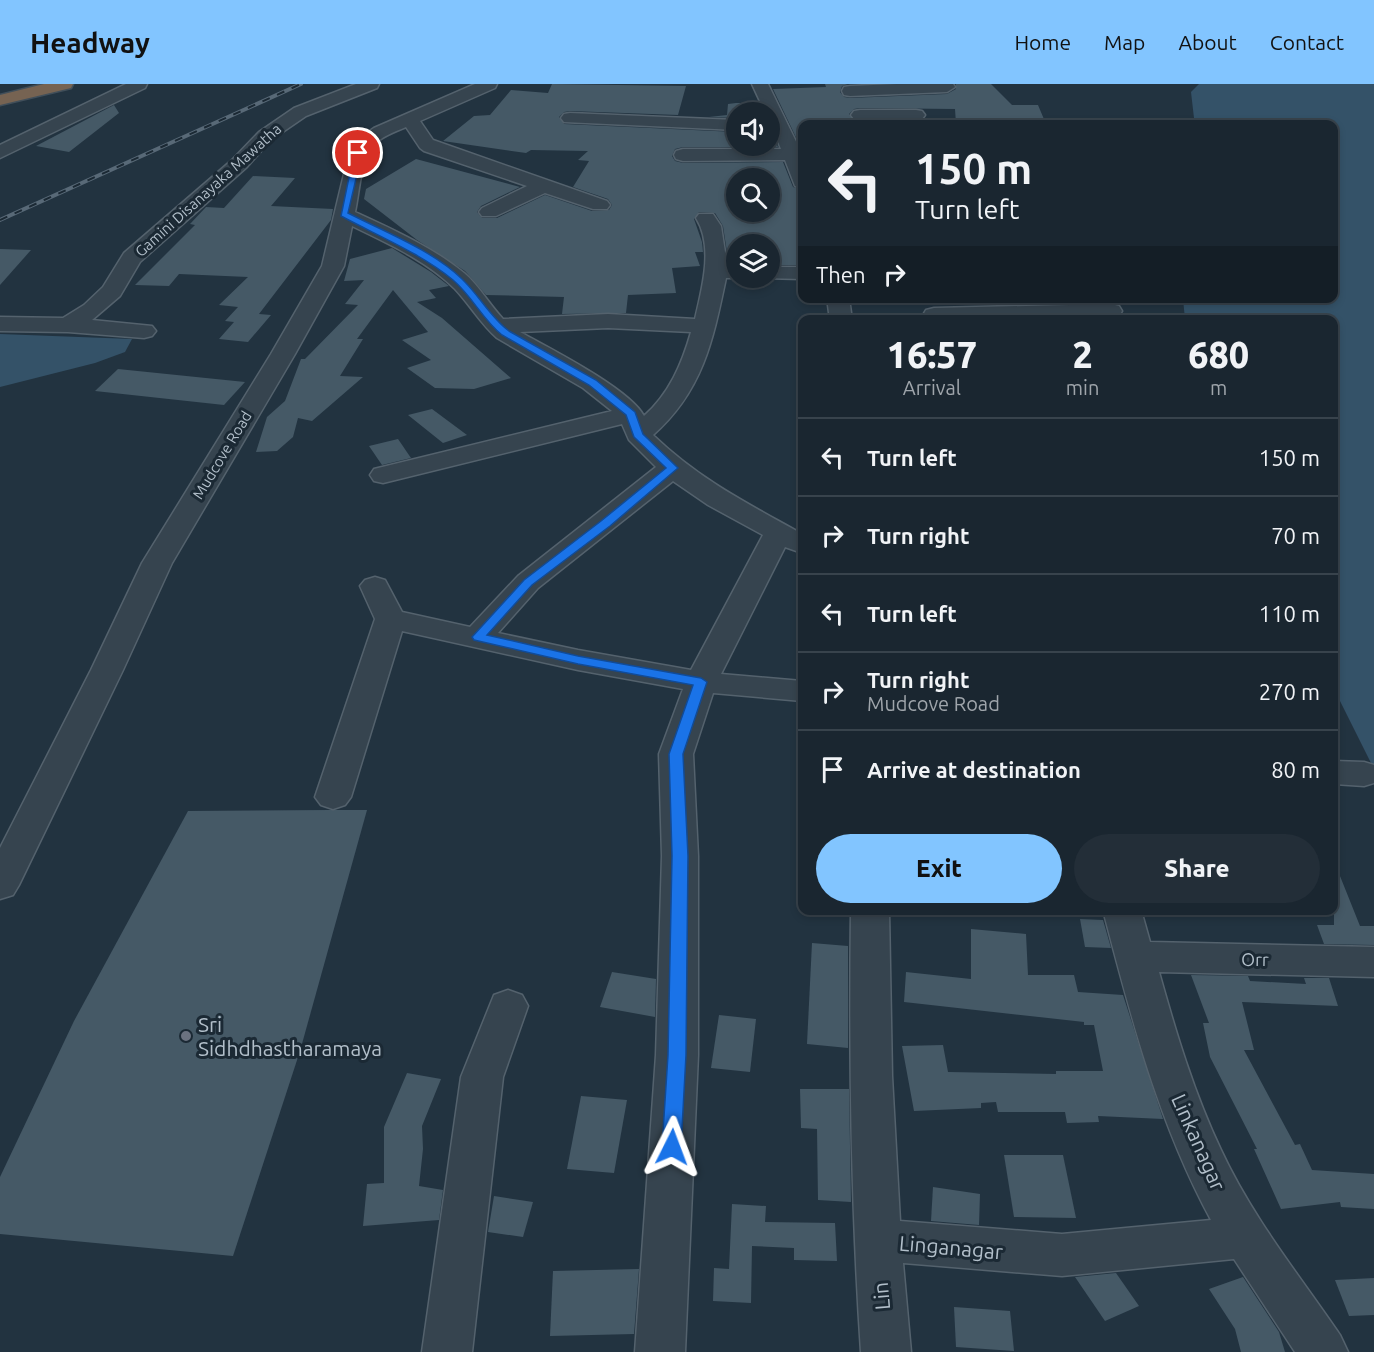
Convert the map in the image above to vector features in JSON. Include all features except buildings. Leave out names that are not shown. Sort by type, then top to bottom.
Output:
[{"type":"highway","points":[[0,100],[65,84]]},
{"type":"street","points":[[0,152],[139,84]]},
{"type":"street","name":"Gamini Disanayaka Mawatha","points":[[68,325],[92,310],[112,291],[132,258],[239,164],[265,136],[300,112],[371,84]]},
{"type":"street","name":"Mudcove Road","points":[[0,885],[158,563],[333,266],[358,153],[367,141],[380,132],[489,84]]},
{"type":"street","points":[[760,84],[767,102]]},
{"type":"street","points":[[916,115],[862,120],[848,87],[947,87]]},
{"type":"street","points":[[570,118],[726,125]]},
{"type":"street","points":[[410,120],[426,144],[431,147],[600,205]]},
{"type":"street","points":[[780,133],[793,153],[798,169]]},
{"type":"street","points":[[683,155],[793,153]]},
{"type":"street","points":[[489,212],[544,186]]},
{"type":"street","points":[[344,214],[428,258],[458,280],[496,326],[592,382],[635,424],[672,468],[718,499],[790,539],[701,682],[676,754],[680,856],[677,1055],[660,1352]]},
{"type":"street","points":[[706,218],[726,269]]},
{"type":"street","points":[[780,273],[798,273]]},
{"type":"street","points":[[383,475],[635,424],[674,400],[692,362],[704,326],[726,274]]},
{"type":"street","points":[[932,311],[1110,310]]},
{"type":"street","points":[[496,326],[608,321],[704,326]]},
{"type":"street","points":[[0,324],[68,325],[144,331]]},
{"type":"street","points":[[478,637],[528,582],[606,524],[672,468]]},
{"type":"street","points":[[333,797],[390,619],[375,586]]},
{"type":"street","points":[[390,619],[578,660],[701,682],[798,691]]},
{"type":"street","name":"Linganagar","points":[[870,915],[869,990],[876,1240],[1062,1255],[1246,1237]]},
{"type":"street","name":"Linkanagar","points":[[1123,915],[1162,1053],[1202,1159],[1246,1237],[1323,1352]]},
{"type":"street","name":"Orr","points":[[1135,957],[1374,962]]},
{"type":"street","points":[[447,1352],[482,1077],[508,1006]]},
{"type":"street","name":"Lin","points":[[876,1240],[886,1352]]},
{"type":"water","points":[[1199,84],[1374,84],[1374,769],[1338,697],[1338,315],[1185,315],[1183,303],[1338,303],[1338,120],[1193,120],[1191,92]]},
{"type":"water","points":[[0,334],[132,339],[125,352],[95,363],[0,387]]},
{"type":"railway","points":[[0,220],[301,84]]},
{"type":"place","name":"Sri Sidhdhastharamaya","points":[[186,1036]]},
{"type":"route","points":[[358,153],[344,214],[428,258],[458,280],[496,326],[505,333],[592,382],[631,414],[638,435],[672,468],[606,524],[528,582],[478,637],[578,660],[701,682],[676,754],[680,856],[677,1055],[672,1147]]}]
